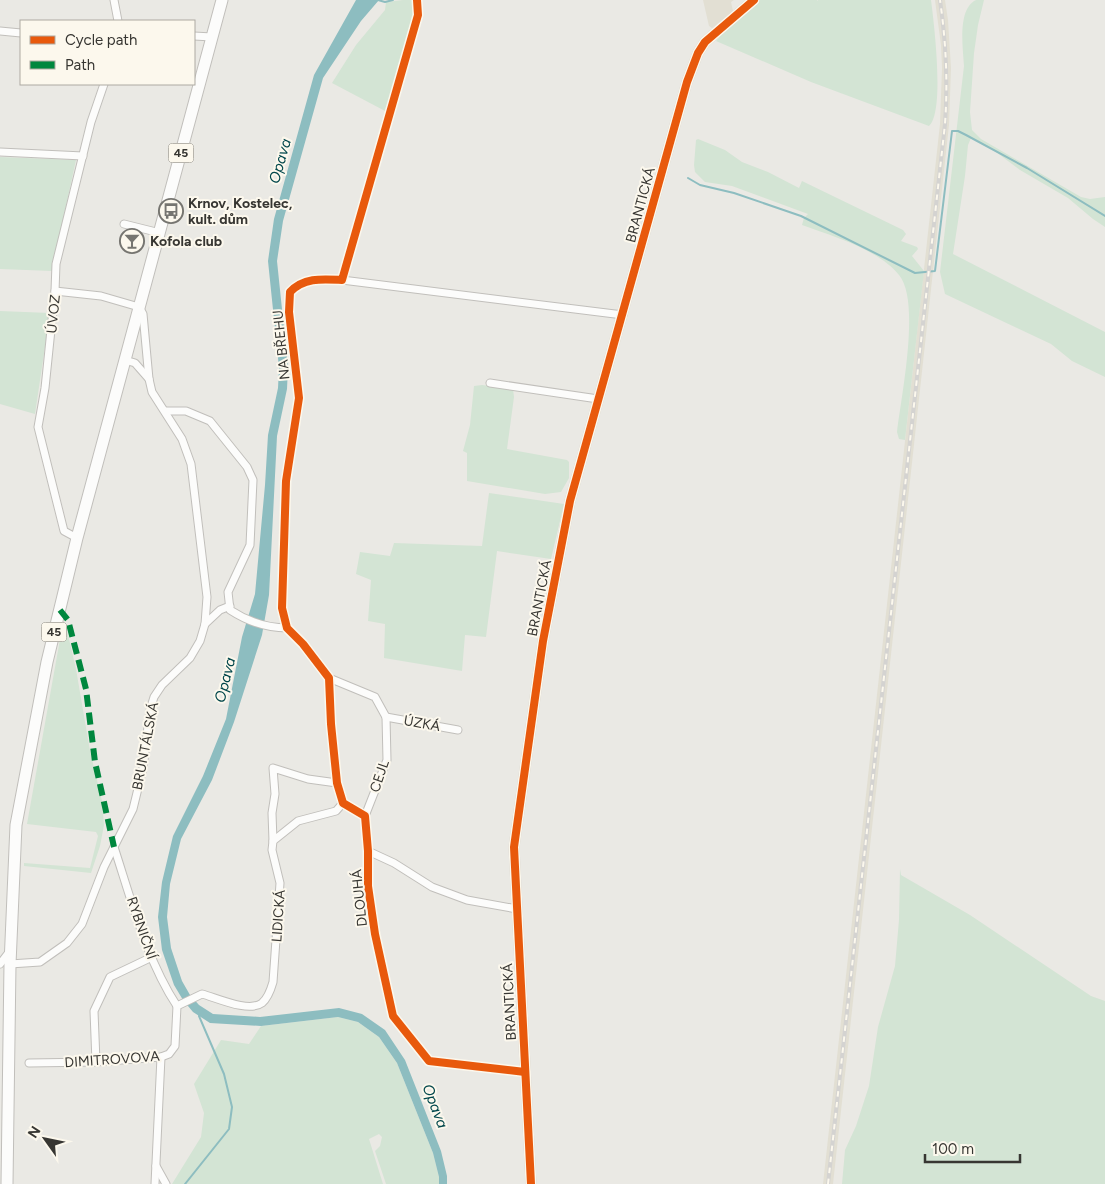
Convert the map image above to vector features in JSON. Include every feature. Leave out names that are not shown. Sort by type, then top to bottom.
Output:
[{"type":"main road","name":"BRUNTÁLSKÁ","points":[[8,1184],[5,964],[10,951],[16,825],[47,662],[77,538],[222,0]]},
{"type":"street","points":[[114,0],[118,20]]},
{"type":"street","points":[[417,0],[418,15],[342,280],[623,315]]},
{"type":"street","name":"BRANTICKÁ","points":[[531,1184],[514,846],[543,641],[570,501],[687,82],[698,53],[708,40],[754,0]]},
{"type":"street","points":[[0,31],[20,33]]},
{"type":"street","points":[[195,36],[212,37]]},
{"type":"street","name":"ÚVOZ","points":[[77,538],[64,531],[38,427],[45,388],[56,264],[91,122],[104,85]]},
{"type":"street","points":[[0,152],[82,156]]},
{"type":"street","points":[[124,224],[160,233]]},
{"type":"street","name":"NA BŘEHU","points":[[287,628],[282,608],[286,481],[299,398],[289,312],[290,292],[299,284],[315,278],[342,280]]},
{"type":"street","points":[[55,292],[101,296],[139,307]]},
{"type":"street","name":"BRUNTÁLSKÁ","points":[[5,964],[40,962],[67,943],[82,924],[104,867],[133,809],[143,768],[150,710],[154,697],[162,685],[190,658],[200,641],[205,624],[207,597],[191,464],[182,439],[152,392],[143,314],[139,307]]},
{"type":"street","name":"BRUNTÁLSKÁ","points":[[125,360],[135,363],[149,379]]},
{"type":"street","points":[[490,383],[598,399]]},
{"type":"street","points":[[165,410],[186,411],[210,420],[247,467],[253,480],[250,545],[228,592],[230,610],[242,618],[272,628],[287,628],[303,644],[329,678],[375,697],[386,717]]},
{"type":"street","points":[[205,624],[220,610],[230,606]]},
{"type":"street","points":[[329,678],[331,724],[337,783],[343,803],[364,816]]},
{"type":"street","name":"ÚZKÁ","points":[[386,717],[458,730]]},
{"type":"street","name":"CEJL","points":[[364,816],[387,760],[386,717]]},
{"type":"street","points":[[274,841],[272,813],[275,794],[274,768],[308,779],[337,783]]},
{"type":"street","points":[[274,841],[298,821],[336,812],[343,803]]},
{"type":"street","name":"DLOUHÁ","points":[[364,816],[368,851],[368,886],[375,934],[393,1016],[429,1061],[525,1072]]},
{"type":"street","name":"LIDICKÁ","points":[[179,1005],[202,994],[249,1008],[262,1003],[270,992],[273,982],[280,883],[272,850],[274,841]]},
{"type":"street","name":"RYBNIČNÍ","points":[[114,847],[163,985],[179,1005]]},
{"type":"street","points":[[368,851],[394,863],[432,887],[467,900],[517,909]]},
{"type":"street","points":[[96,1062],[94,1011],[110,977],[152,957]]},
{"type":"street","name":"DIMITROVOVA","points":[[29,1063],[96,1062],[161,1057],[169,1054],[175,1046],[179,1005]]},
{"type":"street","points":[[155,1184],[161,1057]]},
{"type":"street","points":[[156,1166],[166,1184]]},
{"type":"shaded area","points":[[703,0],[734,0],[731,2],[733,11],[712,28],[709,26]]},
{"type":"shaded area","points":[[935,0],[945,0],[948,20],[951,68],[949,125],[833,1184],[823,1184],[940,124],[942,68]]},
{"type":"green space","points":[[415,0],[416,14],[387,112],[332,83],[356,45],[385,10],[386,2]]},
{"type":"green space","points":[[760,0],[931,0],[936,46],[937,86],[934,118],[929,126],[811,82],[716,41],[725,30]]},
{"type":"green space","points":[[976,0],[984,0],[974,53],[970,112],[972,130],[981,139],[1081,197],[1090,199],[1105,197],[1105,227],[1068,198],[1020,170],[992,149],[971,138],[968,145],[953,254],[1105,332],[1105,377],[1072,361],[1051,344],[945,294],[940,272],[964,66],[962,30],[966,12]]},
{"type":"green space","points":[[698,139],[725,150],[742,162],[768,172],[799,188],[802,181],[903,230],[906,234],[901,241],[917,247],[918,249],[912,256],[924,271],[905,440],[899,439],[897,432],[908,350],[909,306],[905,288],[899,275],[879,258],[854,244],[802,225],[804,218],[808,214],[732,186],[705,182],[695,172],[696,140]]},
{"type":"green space","points":[[0,157],[76,160],[52,271],[0,269]]},
{"type":"green space","points":[[0,311],[50,313],[35,414],[0,404]]},
{"type":"green space","points":[[482,385],[513,389],[514,397],[507,449],[567,460],[569,462],[569,478],[561,492],[545,494],[467,481],[467,453],[463,451],[470,425],[474,386]]},
{"type":"green space","points":[[489,493],[564,504],[551,559],[497,551],[486,637],[465,635],[462,671],[384,658],[385,624],[368,621],[371,580],[356,574],[360,552],[390,556],[394,543],[482,546]]},
{"type":"green space","points":[[65,622],[76,669],[90,751],[102,801],[104,825],[100,846],[91,873],[24,866],[24,863],[90,868],[98,836],[96,832],[27,824],[62,628]]},
{"type":"green space","points":[[900,869],[901,875],[970,915],[1091,996],[1105,1001],[1105,1184],[842,1184],[845,1150],[856,1126],[869,1086],[878,1027],[895,966],[899,920]]},
{"type":"green space","points":[[338,1017],[358,1022],[379,1037],[397,1063],[433,1153],[439,1184],[386,1184],[375,1151],[380,1146],[382,1137],[379,1134],[369,1139],[383,1184],[172,1184],[201,1137],[204,1113],[194,1084],[221,1040],[249,1044],[261,1026]]},
{"type":"water","points":[[356,0],[379,0],[361,21],[323,78],[283,221],[277,261],[288,367],[287,389],[277,436],[269,595],[262,635],[234,722],[212,780],[181,839],[170,884],[167,917],[171,948],[182,981],[190,995],[199,1005],[213,1014],[260,1017],[339,1008],[362,1014],[385,1030],[405,1060],[441,1151],[447,1184],[439,1184],[433,1153],[397,1063],[379,1037],[358,1022],[338,1017],[261,1026],[210,1023],[193,1012],[174,985],[162,950],[158,917],[162,882],[173,836],[203,776],[226,719],[242,637],[255,594],[268,435],[278,388],[279,368],[268,261],[274,219],[314,75]]},
{"type":"waterway","points":[[378,0],[385,2],[393,0]]},
{"type":"waterway","points":[[688,178],[700,185],[734,193],[801,216],[915,273],[935,271],[952,131],[958,131],[1027,168],[1105,216]]},
{"type":"waterway","points":[[185,1184],[229,1129],[232,1107],[224,1074],[199,1016]]},
{"type":"railway","points":[[828,1184],[945,124],[946,62],[940,0]]},
{"type":"marked path","points":[[60,610],[68,620],[86,689],[95,762],[114,847]]},
{"type":"cycle path","points":[[417,0],[418,15],[342,280],[321,279],[308,281],[295,287],[290,292],[289,312],[299,398],[286,481],[282,608],[287,628],[303,644],[329,678],[331,724],[337,783],[343,803],[365,816],[368,886],[375,934],[393,1016],[429,1061],[525,1072]]},
{"type":"cycle path","points":[[531,1184],[514,847],[543,641],[570,501],[687,82],[698,53],[705,42],[754,0]]},
{"type":"place","name":"Krnov, Kostelec, kult. dům","points":[[171,211]]},
{"type":"place","name":"Kofola club","points":[[132,241]]},
{"type":"water label","name":"Opava","points":[[280,161]]},
{"type":"water label","name":"Opava","points":[[225,680]]},
{"type":"water label","name":"Opava","points":[[435,1106]]}]
